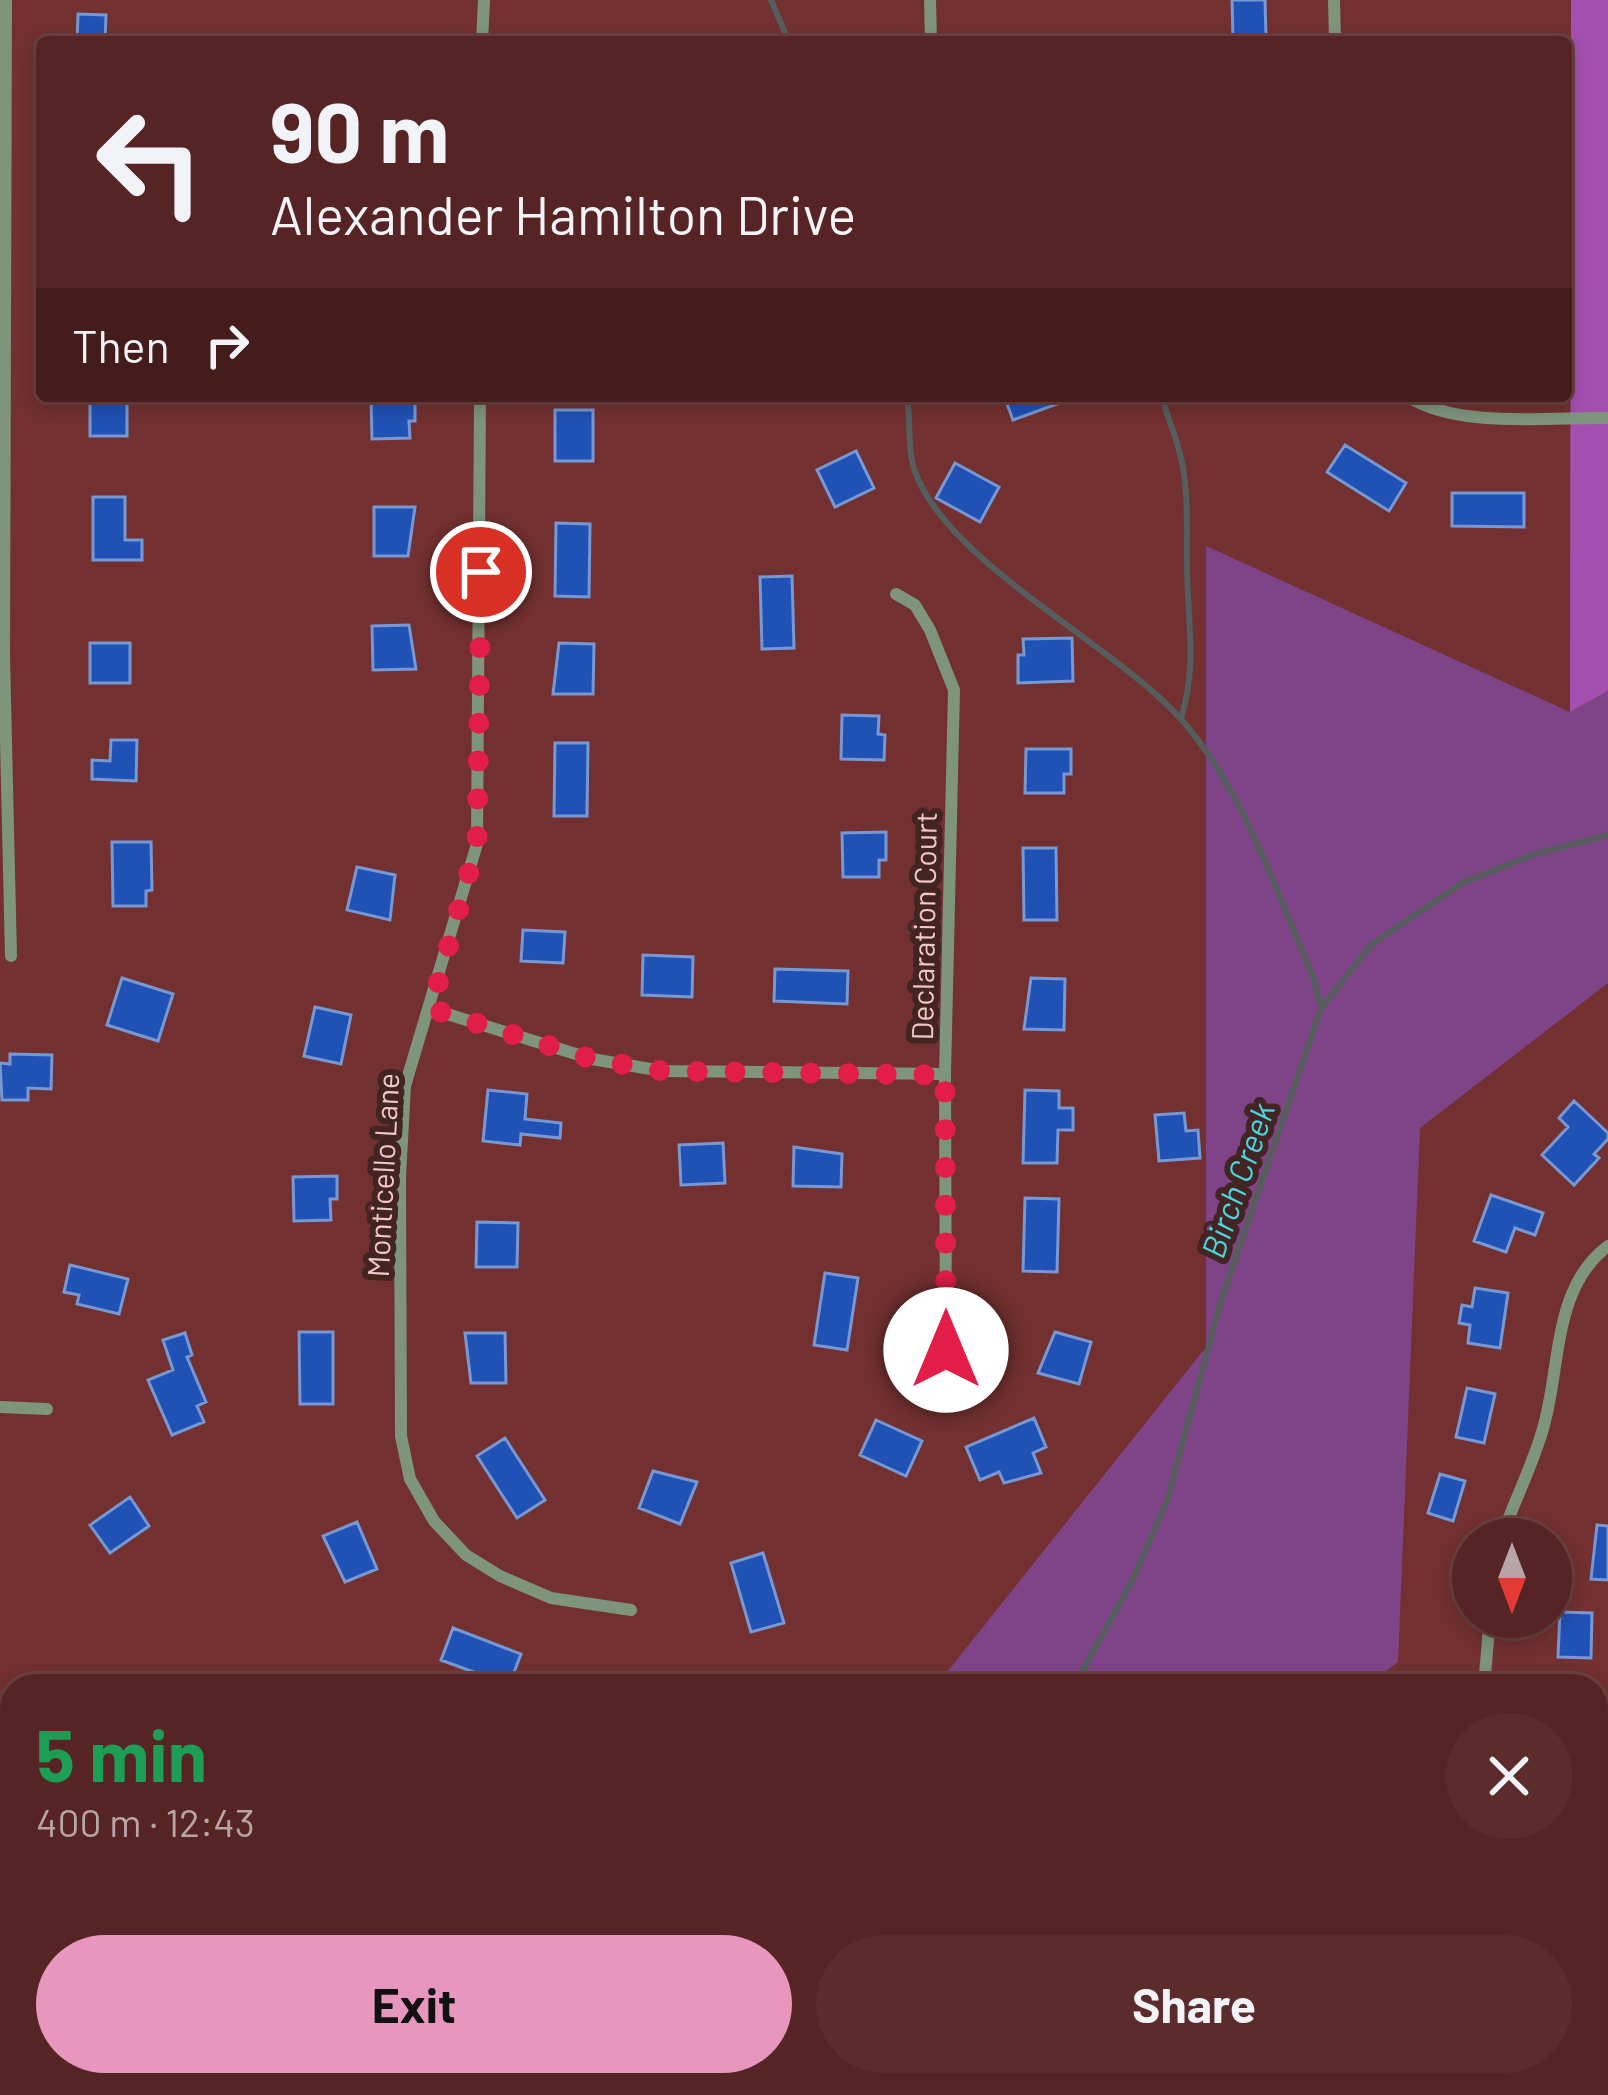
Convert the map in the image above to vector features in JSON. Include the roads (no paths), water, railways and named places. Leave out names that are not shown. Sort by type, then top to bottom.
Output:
[{"type":"street","points":[[6,0],[4,656],[11,956]]},
{"type":"street","points":[[482,36],[484,0]]},
{"type":"street","points":[[930,0],[931,36]]},
{"type":"street","points":[[1334,0],[1335,36]]},
{"type":"street","name":"Monticello Lane","points":[[480,402],[477,844],[405,1086],[400,1177],[401,1436],[410,1479],[434,1521],[466,1555],[551,1598],[631,1610]]},
{"type":"street","points":[[1416,402],[1483,418],[1608,418]]},
{"type":"street","name":"Declaration Court","points":[[896,594],[915,605],[931,630],[954,691],[945,1075],[946,1350]]},
{"type":"street","points":[[431,1009],[592,1059],[662,1071],[945,1075]]},
{"type":"street","points":[[1510,1518],[1543,1430],[1557,1372],[1563,1312],[1587,1261],[1608,1246]]},
{"type":"street","points":[[0,1407],[47,1409]]},
{"type":"street","points":[[1485,1674],[1488,1638]]},
{"type":"waterway","points":[[771,0],[786,36]]},
{"type":"waterway","points":[[907,402],[914,469],[931,503],[959,536],[1150,689],[1202,745],[1256,840],[1313,976],[1321,1008]]},
{"type":"waterway","points":[[1164,402],[1186,495],[1190,663],[1181,718]]},
{"type":"waterway","name":"Birch Creek","points":[[1081,1674],[1132,1581],[1167,1501],[1220,1304],[1321,1008],[1371,945],[1462,883],[1532,855],[1608,835]]}]
